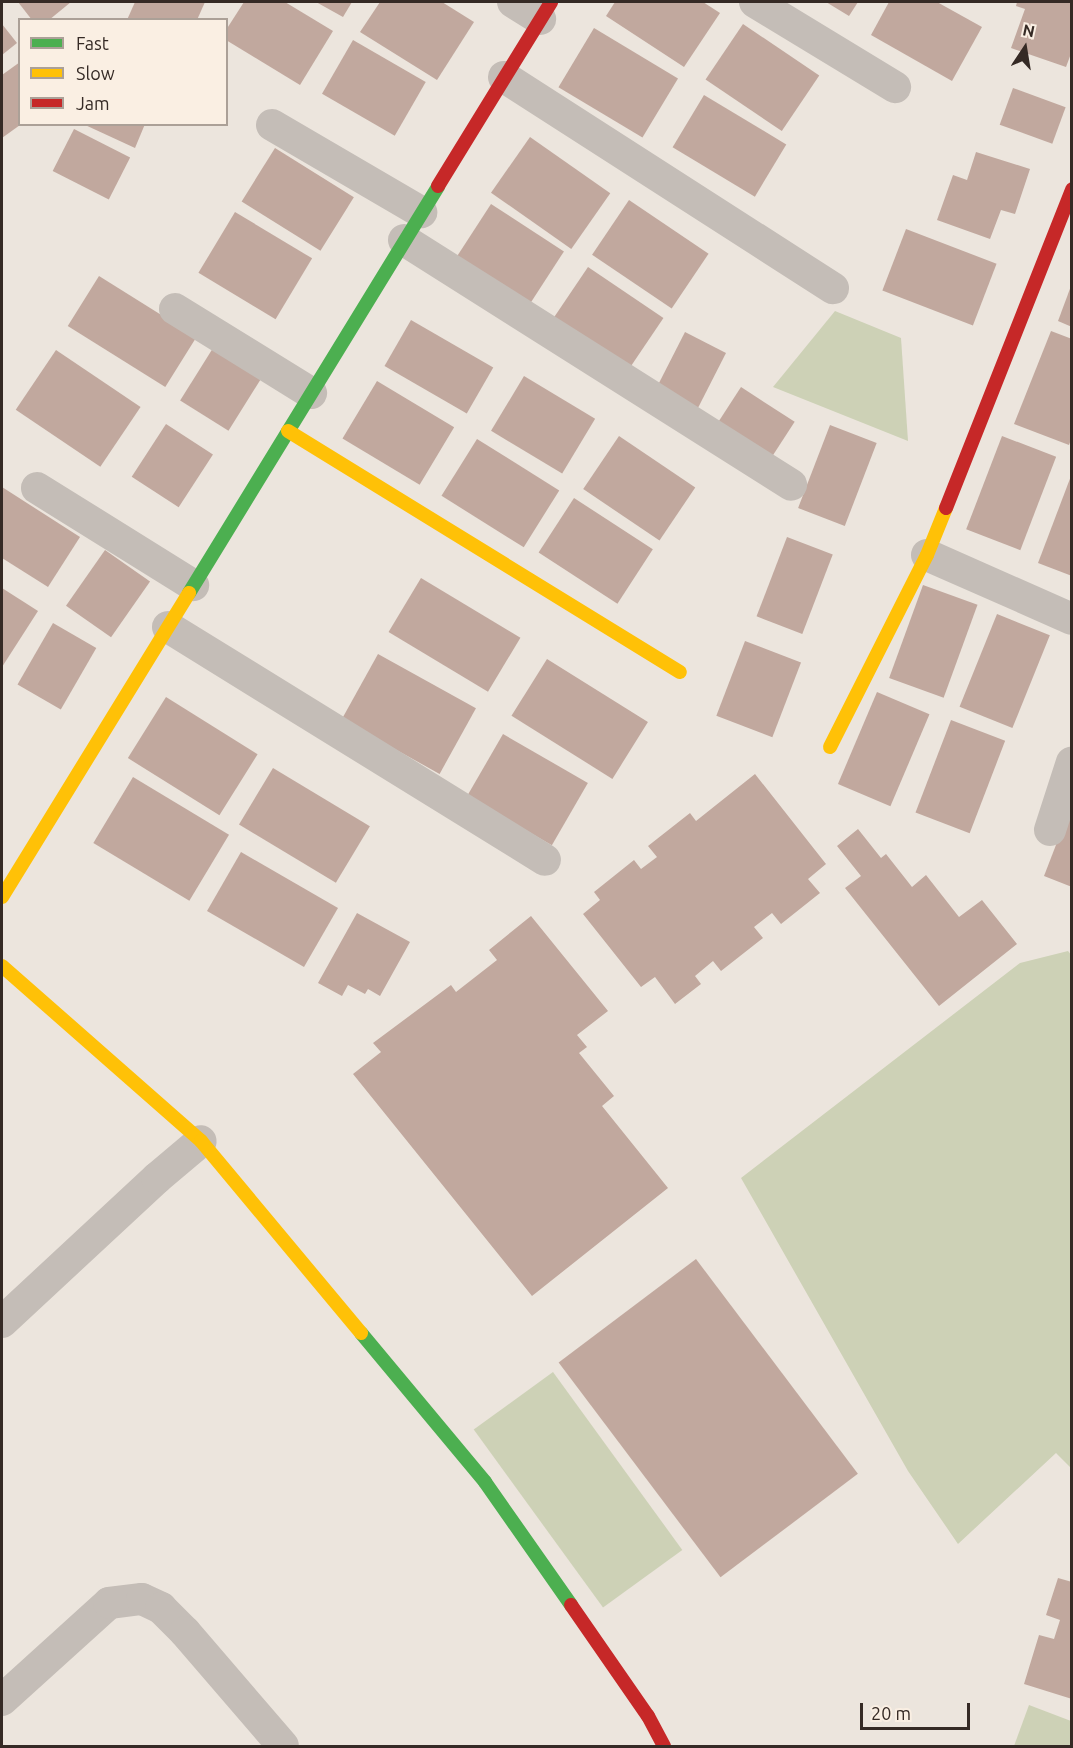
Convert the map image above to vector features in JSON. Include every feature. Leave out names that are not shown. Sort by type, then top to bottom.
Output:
[{"type":"street","points":[[2,897],[545,10],[513,2]]},
{"type":"street","points":[[755,2],[895,87]]},
{"type":"street","points":[[504,76],[833,288]]},
{"type":"street","points":[[272,125],[421,212]]},
{"type":"street","points":[[830,747],[927,555],[1071,189]]},
{"type":"street","points":[[404,240],[791,485]]},
{"type":"street","points":[[175,309],[311,393]]},
{"type":"street","points":[[288,431],[680,672]]},
{"type":"street","points":[[37,488],[193,585]]},
{"type":"street","points":[[927,555],[1071,619]]},
{"type":"street","points":[[168,627],[545,860]]},
{"type":"street","points":[[1050,830],[1071,762]]},
{"type":"street","points":[[2,966],[201,1141],[485,1482],[648,1716],[664,1746]]},
{"type":"street","points":[[2,1322],[157,1178],[201,1141]]},
{"type":"street","points":[[2,1700],[109,1603],[142,1599],[161,1608],[185,1632],[283,1746]]},
{"type":"green space","points":[[835,311],[901,338],[908,441],[773,387]]},
{"type":"green space","points":[[1068,951],[1072,956],[1071,1468],[1056,1453],[958,1544],[908,1471],[741,1178],[1020,963]]},
{"type":"green space","points":[[553,1372],[682,1550],[603,1608],[474,1430]]},
{"type":"green space","points":[[1029,1705],[1071,1721],[1071,1746],[1014,1746]]},
{"type":"building","points":[[18,2],[71,2],[51,18],[30,18]]},
{"type":"building","points":[[135,2],[205,2],[198,18],[128,18]]},
{"type":"building","points":[[244,2],[285,2],[333,31],[300,85],[228,41],[228,27]]},
{"type":"building","points":[[316,2],[352,2],[343,17]]},
{"type":"building","points":[[380,2],[442,2],[474,22],[437,80],[360,32]]},
{"type":"building","points":[[615,2],[703,2],[720,13],[684,67],[606,16]]},
{"type":"building","points":[[826,2],[858,2],[849,16]]},
{"type":"building","points":[[889,2],[937,2],[982,27],[952,81],[871,35]]},
{"type":"building","points":[[1017,2],[1072,2],[1072,51],[1066,67],[1011,48],[1025,9],[1016,6]]},
{"type":"building","points":[[2,24],[17,43],[2,55]]},
{"type":"building","points":[[743,24],[819,75],[782,131],[706,80]]},
{"type":"building","points":[[594,28],[678,78],[642,138],[558,87]]},
{"type":"building","points":[[353,40],[426,82],[395,136],[322,94]]},
{"type":"building","points":[[18,63],[19,126],[2,138],[2,75]]},
{"type":"building","points":[[1013,88],[1066,107],[1052,144],[1000,125]]},
{"type":"building","points":[[704,95],[786,144],[755,197],[673,147]]},
{"type":"building","points":[[87,126],[144,126],[135,148]]},
{"type":"building","points":[[74,129],[130,158],[109,199],[53,171]]},
{"type":"building","points":[[530,137],[610,193],[571,249],[491,193]]},
{"type":"building","points":[[275,148],[354,197],[320,251],[242,201]]},
{"type":"building","points":[[976,152],[1030,169],[1015,214],[1001,210],[990,239],[937,220],[953,175],[967,180]]},
{"type":"building","points":[[629,200],[709,254],[672,308],[592,255]]},
{"type":"building","points":[[491,204],[564,251],[527,308],[454,261]]},
{"type":"building","points":[[235,212],[312,258],[276,319],[198,273]]},
{"type":"building","points":[[906,229],[997,264],[973,325],[882,291]]},
{"type":"building","points":[[588,267],[663,318],[628,371],[552,320]]},
{"type":"building","points":[[99,276],[197,337],[165,387],[68,326]]},
{"type":"building","points":[[1072,286],[1072,327],[1058,321]]},
{"type":"building","points":[[411,320],[493,368],[467,413],[384,366]]},
{"type":"building","points":[[1051,331],[1072,339],[1072,437],[1069,445],[1014,424]]},
{"type":"building","points":[[685,332],[726,353],[697,410],[656,389]]},
{"type":"building","points":[[213,348],[261,378],[228,431],[180,401]]},
{"type":"building","points":[[56,350],[141,407],[100,467],[16,410]]},
{"type":"building","points":[[524,376],[595,419],[562,474],[491,431]]},
{"type":"building","points":[[377,381],[454,427],[420,485],[342,438]]},
{"type":"building","points":[[741,387],[795,422],[772,457],[718,422]]},
{"type":"building","points":[[166,424],[213,454],[179,507],[132,477]]},
{"type":"building","points":[[830,425],[877,443],[845,526],[798,508]]},
{"type":"building","points":[[619,436],[695,487],[659,541],[583,489]]},
{"type":"building","points":[[1002,436],[1056,457],[1020,550],[966,529]]},
{"type":"building","points":[[477,439],[559,490],[524,547],[441,496]]},
{"type":"building","points":[[1072,476],[1072,576],[1038,563]]},
{"type":"building","points":[[2,487],[80,537],[48,587],[2,558]]},
{"type":"building","points":[[574,498],[653,549],[617,604],[539,553]]},
{"type":"building","points":[[787,537],[833,555],[802,634],[757,616]]},
{"type":"building","points":[[105,550],[150,582],[111,637],[66,606]]},
{"type":"building","points":[[421,578],[520,638],[488,692],[389,632]]},
{"type":"building","points":[[923,585],[978,605],[944,698],[889,678]]},
{"type":"building","points":[[2,588],[38,611],[2,667]]},
{"type":"building","points":[[997,614],[1050,635],[1012,728],[960,707]]},
{"type":"building","points":[[53,623],[96,648],[61,709],[18,684]]},
{"type":"building","points":[[745,641],[801,663],[772,737],[716,716]]},
{"type":"building","points":[[378,654],[476,708],[440,774],[342,720]]},
{"type":"building","points":[[547,659],[648,722],[612,779],[511,716]]},
{"type":"building","points":[[877,692],[929,714],[890,806],[838,784]]},
{"type":"building","points":[[166,697],[258,754],[219,815],[128,758]]},
{"type":"building","points":[[951,720],[1005,741],[970,833],[916,812]]},
{"type":"building","points":[[503,734],[588,783],[552,845],[467,796]]},
{"type":"building","points":[[273,768],[370,826],[336,883],[239,825]]},
{"type":"building","points":[[755,774],[826,864],[808,879],[820,893],[781,924],[772,913],[754,927],[763,938],[721,971],[713,961],[695,976],[701,984],[675,1004],[655,977],[641,987],[583,914],[600,900],[594,892],[634,860],[641,869],[657,857],[648,846],[690,813],[696,821]]},
{"type":"building","points":[[133,777],[229,835],[189,901],[93,843]]},
{"type":"building","points":[[1072,806],[1072,887],[1044,876]]},
{"type":"building","points":[[858,829],[881,858],[886,854],[912,887],[926,875],[959,917],[982,900],[1017,944],[939,1006],[845,888],[861,876],[837,846]]},
{"type":"building","points":[[241,852],[338,908],[304,967],[207,911]]},
{"type":"building","points":[[357,913],[410,942],[380,996],[368,989],[365,994],[348,985],[342,996],[318,983]]},
{"type":"building","points":[[531,916],[608,1011],[577,1035],[587,1047],[579,1053],[614,1096],[602,1106],[668,1188],[532,1296],[353,1074],[381,1052],[373,1043],[451,985],[456,992],[497,960],[489,950]]},
{"type":"building","points":[[696,1259],[858,1474],[721,1577],[559,1363]]},
{"type":"building","points":[[1058,1578],[1072,1582],[1072,1699],[1024,1684],[1039,1635],[1054,1639],[1060,1620],[1046,1615]]},
{"type":"traffic: fast","points":[[189,593],[438,186]]},
{"type":"traffic: fast","points":[[361,1333],[485,1482],[571,1605]]},
{"type":"traffic: slow","points":[[288,431],[680,672]]},
{"type":"traffic: slow","points":[[830,747],[927,555],[946,508]]},
{"type":"traffic: slow","points":[[2,897],[189,593]]},
{"type":"traffic: slow","points":[[2,966],[201,1141],[361,1333]]},
{"type":"traffic: jam","points":[[438,186],[551,2]]},
{"type":"traffic: jam","points":[[946,508],[1072,189]]},
{"type":"traffic: jam","points":[[571,1605],[648,1716],[664,1746]]}]
